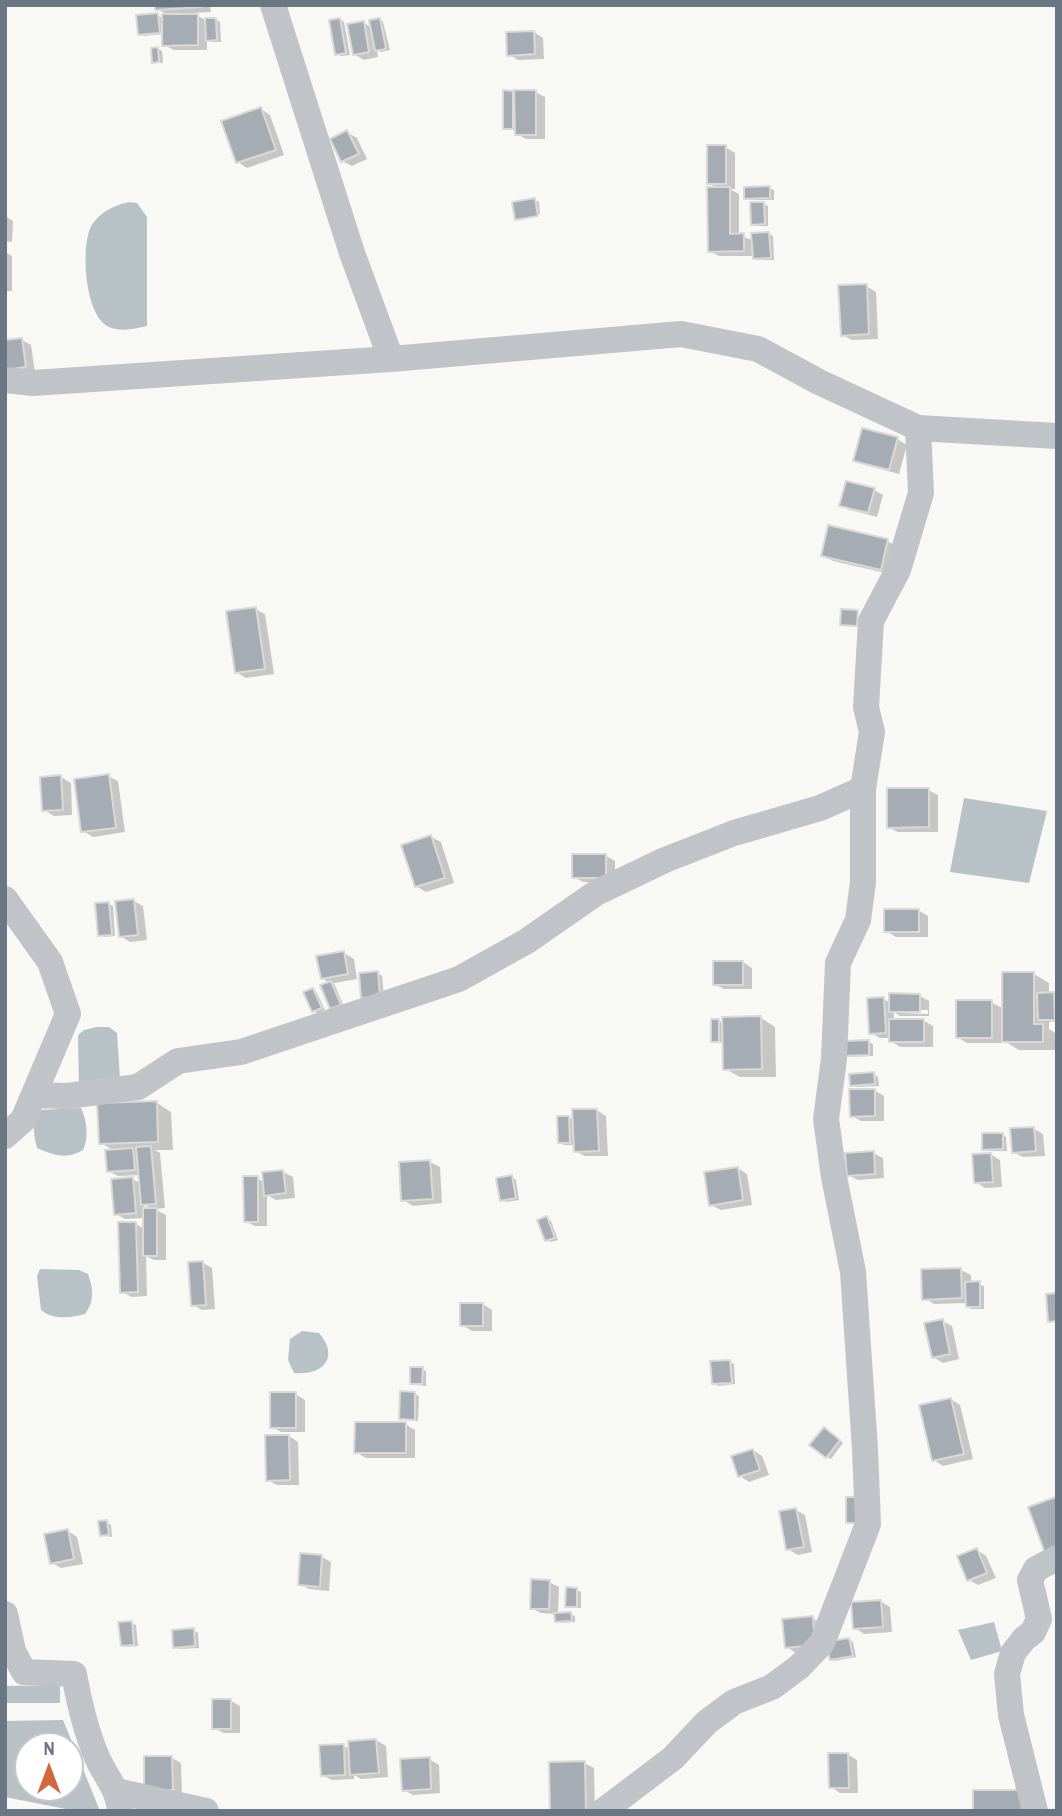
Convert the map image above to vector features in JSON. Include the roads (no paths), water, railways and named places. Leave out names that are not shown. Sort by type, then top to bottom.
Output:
[{"type":"street","points":[[273,5],[352,253],[391,359]]},
{"type":"street","points":[[5,380],[33,383],[391,359],[681,334],[758,349],[819,382],[918,428],[1057,436]]},
{"type":"street","points":[[603,1811],[673,1758],[707,1722],[734,1702],[772,1687],[799,1667],[822,1643],[868,1524],[853,1272],[834,1177],[826,1119],[834,1059],[838,963],[858,920],[863,882],[863,789],[872,732],[866,707],[871,621],[898,570],[921,493],[918,428]]},
{"type":"street","points":[[34,1095],[68,1096],[138,1087],[178,1061],[240,1052],[459,979],[527,942],[596,893],[665,860],[734,833],[820,808],[863,789]]},
{"type":"street","points":[[5,899],[50,962],[68,1014],[23,1121],[5,1136]]},
{"type":"street","points":[[1035,1811],[1011,1714],[1007,1674],[1013,1653],[1033,1632],[1039,1619],[1030,1580],[1036,1569],[1057,1558]]},
{"type":"street","points":[[5,1614],[13,1651],[24,1672],[74,1674],[82,1717],[97,1758],[118,1801],[206,1811]]}]
